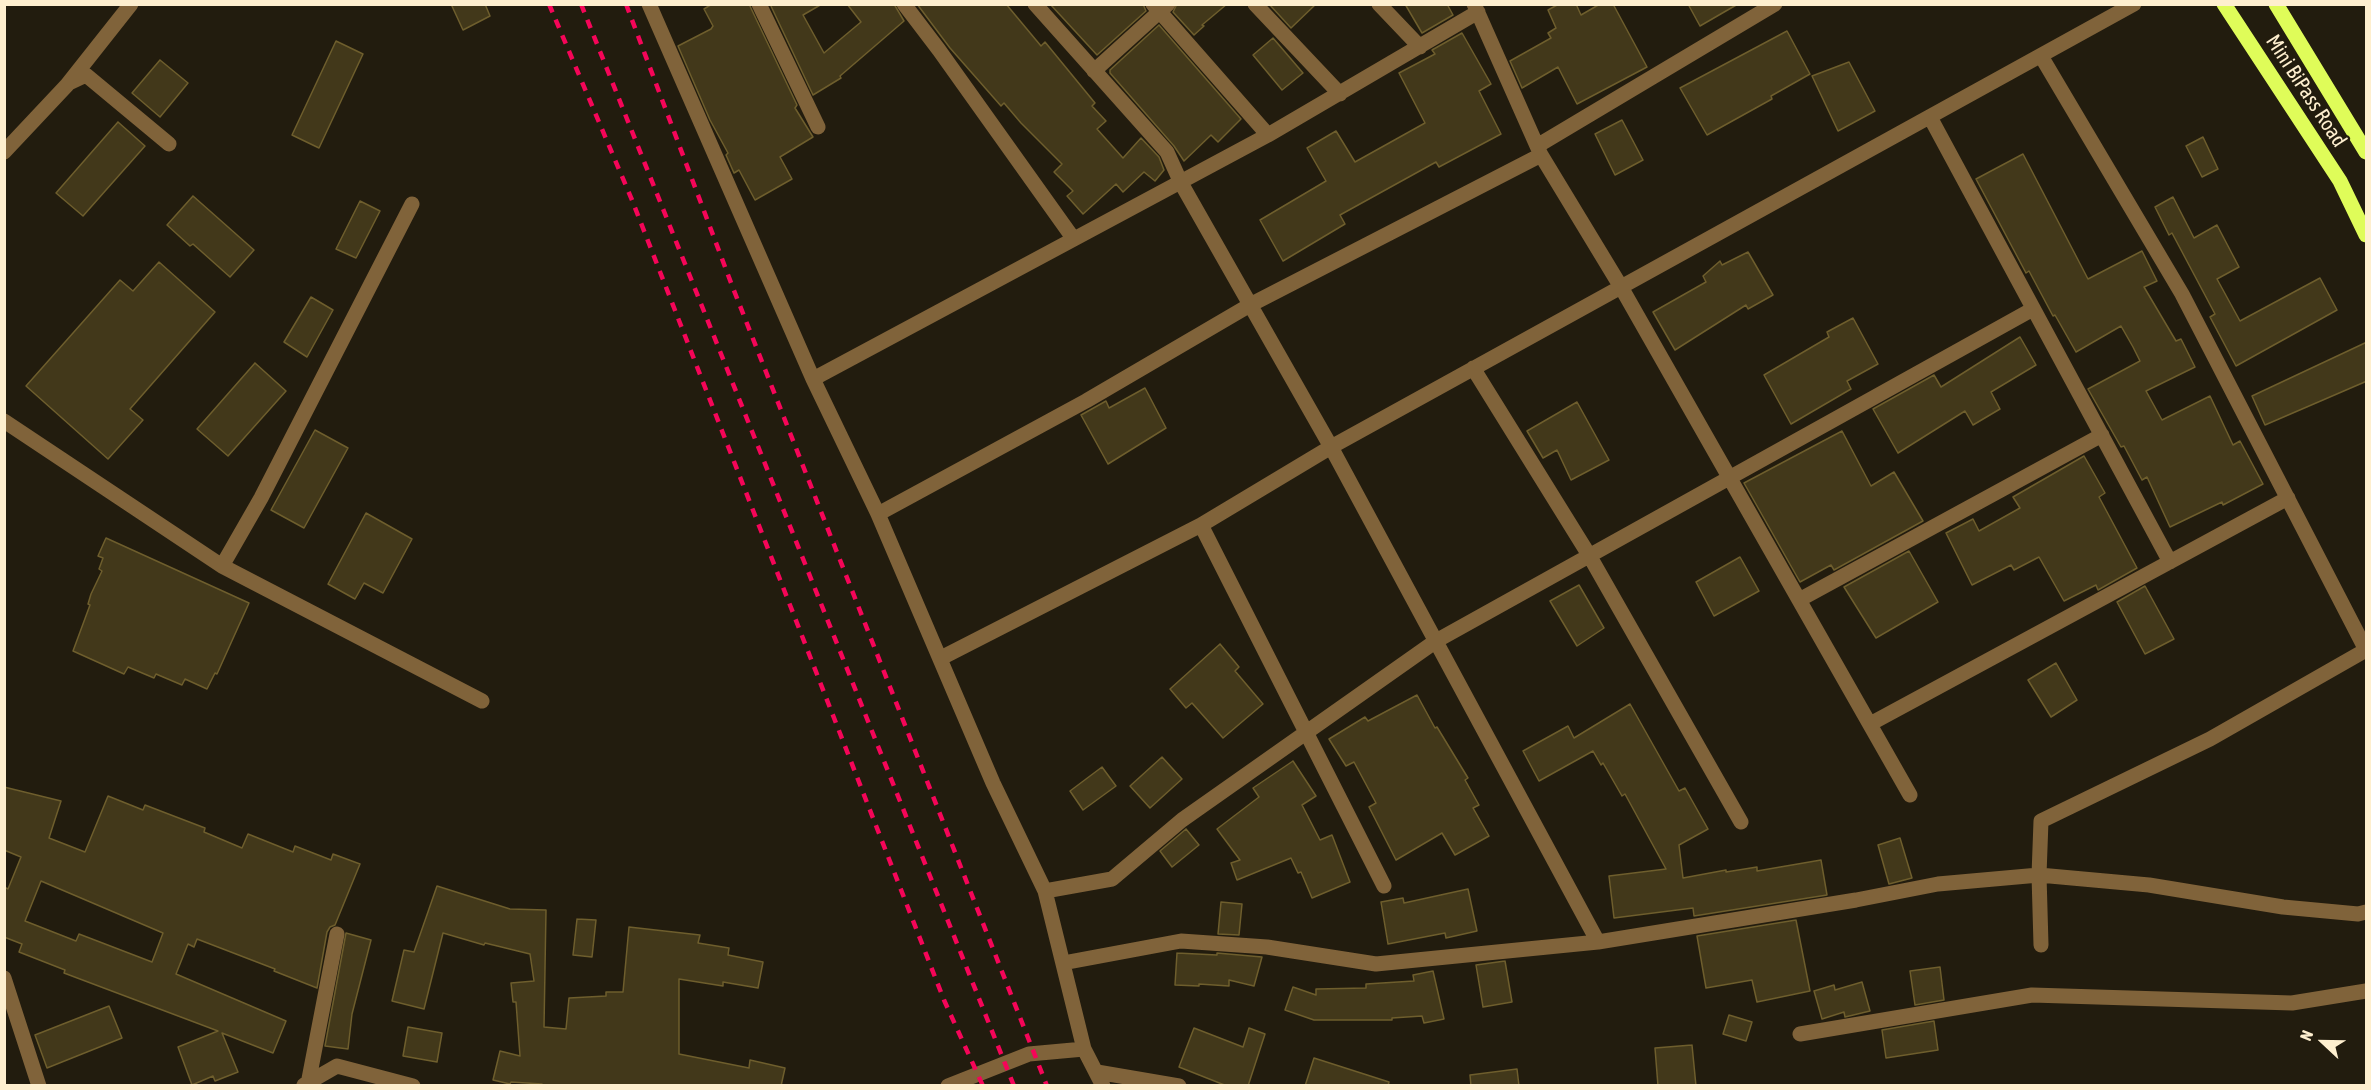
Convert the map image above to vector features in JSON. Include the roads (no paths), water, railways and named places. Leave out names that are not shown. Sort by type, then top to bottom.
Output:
[{"type":"main road","name":"Mini BiPass Road","points":[[2224,4],[2340,181],[2367,235]]},
{"type":"main road","points":[[2276,4],[2367,152]]},
{"type":"street","points":[[4,152],[67,85],[131,4]]},
{"type":"street","points":[[649,4],[813,379],[878,514],[993,783],[1045,891],[1084,1048],[1100,1079],[1179,1086]]},
{"type":"street","points":[[759,4],[818,127]]},
{"type":"street","points":[[903,4],[1073,238]]},
{"type":"street","points":[[1035,4],[1167,152],[1181,183],[1330,447],[1598,942]]},
{"type":"street","points":[[1255,4],[1340,94]]},
{"type":"street","points":[[1379,4],[1420,47]]},
{"type":"street","points":[[878,514],[1086,401],[1250,305],[1539,150],[1775,4]]},
{"type":"street","points":[[941,658],[1201,525],[1330,447],[2134,4]]},
{"type":"street","points":[[1094,71],[1160,7],[1268,135]]},
{"type":"street","points":[[813,379],[1268,135],[1420,47],[1476,8],[1539,150],[1621,287],[1910,795]]},
{"type":"street","points":[[2041,56],[2182,294],[2366,650],[2210,739],[2041,821],[2039,875],[2041,945]]},
{"type":"street","points":[[67,85],[86,75],[170,144]]},
{"type":"street","points":[[1930,117],[2170,562]]},
{"type":"street","points":[[222,566],[261,498],[412,204]]},
{"type":"street","points":[[1045,891],[1112,879],[1182,820],[1436,641],[2033,309]]},
{"type":"street","points":[[1473,368],[1589,555],[1741,822]]},
{"type":"street","points":[[4,421],[222,566],[482,701]]},
{"type":"street","points":[[1799,600],[2102,435]]},
{"type":"street","points":[[1870,724],[2289,498]]},
{"type":"street","points":[[1201,525],[1384,885]]},
{"type":"street","points":[[1063,963],[1181,941],[1267,947],[1376,964],[1598,942],[1856,900],[1938,884],[2039,875],[2149,885],[2283,907],[2358,914],[2367,912]]},
{"type":"street","points":[[305,1085],[337,934]]},
{"type":"street","points":[[4,978],[39,1086]]},
{"type":"street","points":[[1800,1034],[2032,995],[2292,1003],[2367,991]]},
{"type":"street","points":[[948,1086],[1029,1054],[1084,1048]]},
{"type":"street","points":[[305,1085],[337,1066],[413,1086]]},
{"type":"railway","points":[[549,4],[632,200],[944,1000],[983,1086]]},
{"type":"railway","points":[[581,4],[1014,1086]]},
{"type":"railway","points":[[626,4],[733,288],[1047,1086]]}]
